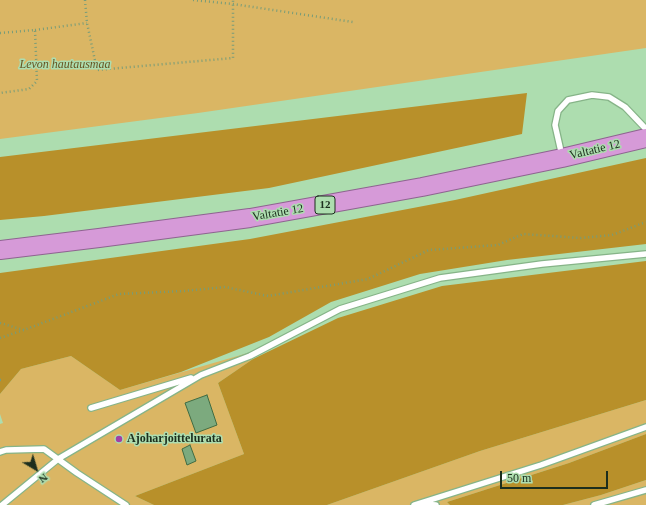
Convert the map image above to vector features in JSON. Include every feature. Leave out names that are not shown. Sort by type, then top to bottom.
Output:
[{"type":"highway","name":"Valtatie 12","points":[[0,250],[250,218],[422,187],[562,158],[646,138]]},
{"type":"lane","points":[[562,158],[556,125],[558,110],[568,100],[592,95],[608,98],[625,107],[646,130]]},
{"type":"lane","points":[[91,408],[201,375],[250,356],[340,309],[440,278],[542,264],[646,254]]},
{"type":"lane","points":[[2,505],[58,459],[201,375]]},
{"type":"lane","points":[[415,505],[541,465],[646,427]]},
{"type":"lane","points":[[0,452],[6,450],[44,449],[126,505]]},
{"type":"lane","points":[[594,505],[646,490]]},
{"type":"lane","points":[[415,505],[436,505]]},
{"type":"path","points":[[85,0],[87,23],[97,70],[233,58],[233,0]]},
{"type":"path","points":[[193,0],[233,4],[353,22]]},
{"type":"path","points":[[0,33],[87,23]]},
{"type":"path","points":[[0,94],[29,88],[37,81],[35,30]]},
{"type":"path","points":[[0,338],[120,294],[184,291],[225,287],[268,296],[368,279],[429,250],[498,245],[523,234],[581,238],[612,235],[646,222]]},
{"type":"path","points":[[0,323],[24,330]]},
{"type":"green space","name":"Levon hautausmaa","points":[[0,0],[646,0],[646,48],[198,113],[0,139]]},
{"type":"green space","name":"Ajoharjoittelurata","points":[[248,353],[253,359],[218,383],[244,454],[135,496],[154,505],[0,505],[0,424],[3,423],[0,414],[0,394],[21,369],[71,356],[120,390]]},
{"type":"green space","points":[[646,400],[646,434],[569,463],[447,502],[450,505],[327,505],[480,451]]},
{"type":"green space","points":[[646,480],[646,505],[563,505],[601,495]]},
{"type":"shaded area","points":[[527,93],[522,134],[269,188],[44,216],[0,220],[0,157]]},
{"type":"shaded area","points":[[646,158],[646,244],[507,260],[420,274],[331,302],[269,337],[181,372],[120,390],[71,356],[21,369],[0,394],[0,273],[250,239],[455,200]]},
{"type":"shaded area","points":[[646,261],[646,400],[480,451],[327,505],[154,505],[135,496],[244,454],[218,383],[253,359],[338,318],[442,286]]},
{"type":"shaded area","points":[[646,434],[646,480],[601,495],[563,505],[450,505],[447,502],[569,463]]},
{"type":"building","name":"Ajoharjoittelurata","points":[[207,395],[217,425],[196,433],[185,403]]},
{"type":"building","points":[[190,445],[196,461],[187,465],[182,449]]},
{"type":"place","name":"Ajoharjoittelurata","points":[[119,439]]}]
